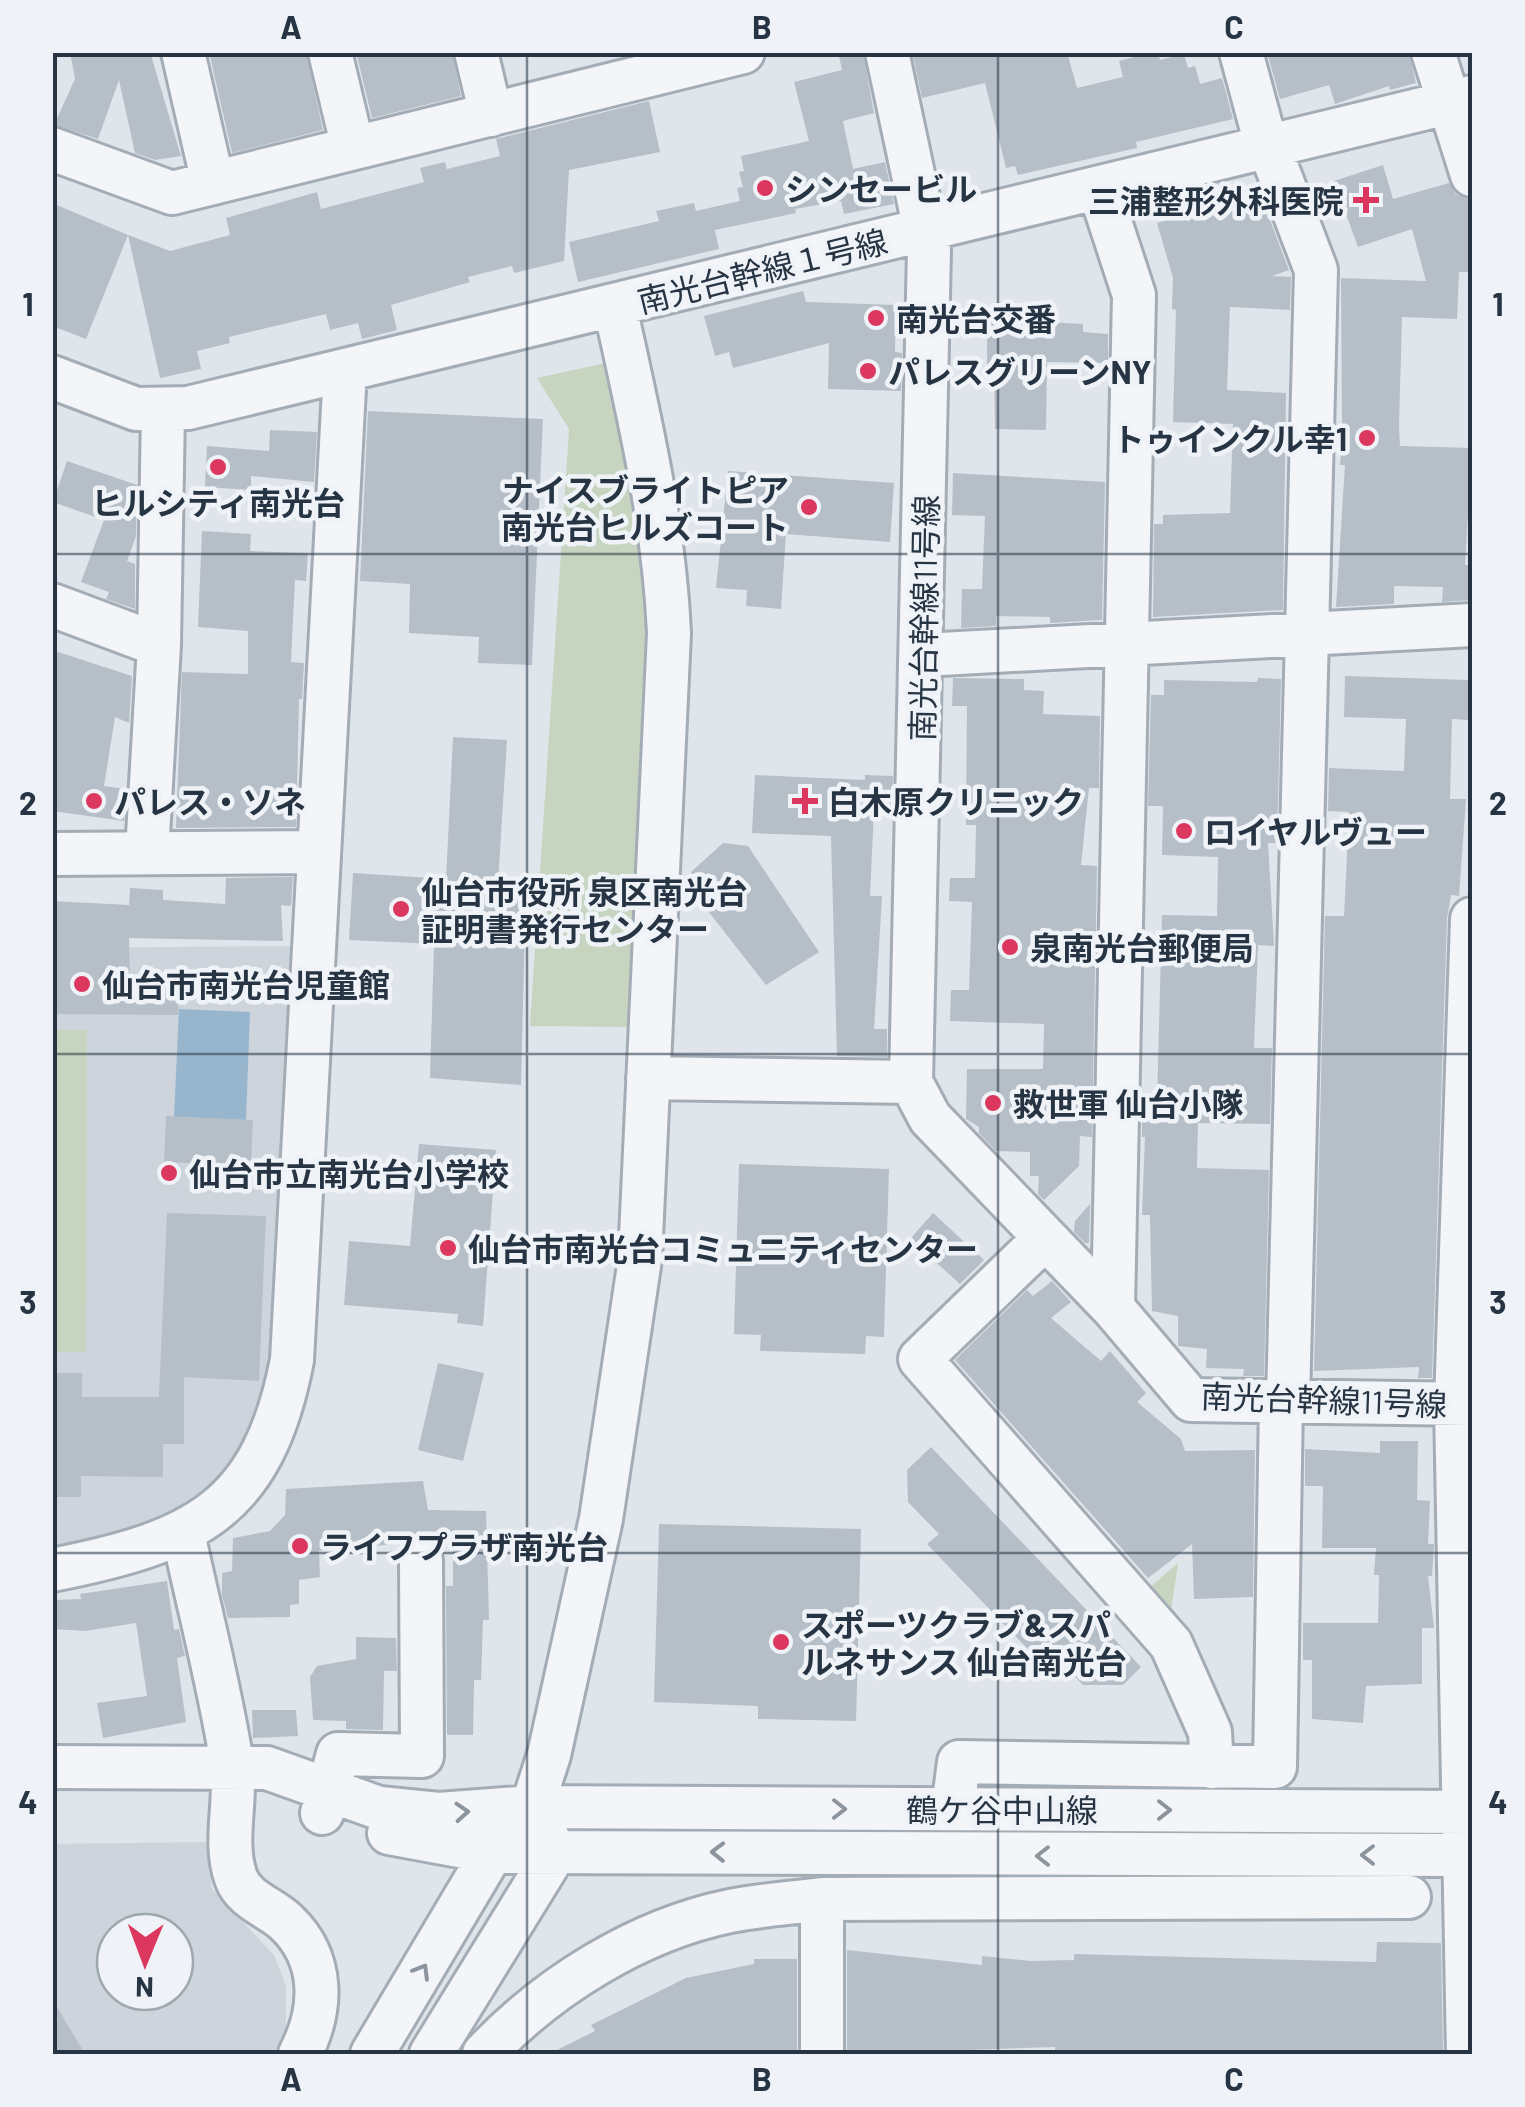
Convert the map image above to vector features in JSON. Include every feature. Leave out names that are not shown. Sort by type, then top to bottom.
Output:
[{"type":"street","points":[[183,52],[213,183]]},
{"type":"street","points":[[330,52],[353,148]]},
{"type":"street","points":[[476,52],[492,114]]},
{"type":"street","points":[[52,150],[172,193],[743,52]]},
{"type":"street","name":"南光台幹線11号線","points":[[887,52],[926,229],[923,656],[911,1082],[930,1118],[1113,1308],[1191,1400],[1464,1404]]},
{"type":"street","points":[[953,1809],[959,1762],[1276,1768],[1316,270],[1270,148],[1240,52]]},
{"type":"street","points":[[1433,52],[1460,100],[1472,175]]},
{"type":"street","name":"南光台幹線１号線","points":[[52,377],[136,409],[164,411],[615,307],[1460,100]]},
{"type":"street","points":[[1099,188],[1134,295],[1113,1308]]},
{"type":"street","points":[[372,2054],[492,1852],[532,1807],[549,1755],[600,1519],[640,1259],[668,609],[651,463],[615,307]]},
{"type":"street","points":[[52,1570],[120,1557],[184,1533],[222,1507],[258,1467],[281,1416],[292,1360],[344,370]]},
{"type":"street","points":[[147,853],[159,646],[164,411]]},
{"type":"street","points":[[52,605],[159,646]]},
{"type":"street","points":[[923,656],[1472,625]]},
{"type":"street","points":[[52,854],[320,852]]},
{"type":"street","points":[[1468,2054],[1464,1404],[1472,919]]},
{"type":"street","points":[[648,1078],[911,1082]]},
{"type":"street","points":[[1044,1239],[920,1359],[1171,1644],[1210,1732],[1212,1767]]},
{"type":"street","points":[[184,1533],[232,1768],[232,1865],[237,1882],[286,1922],[310,1956],[317,1982],[318,2007],[300,2054]]},
{"type":"street","points":[[324,1803],[338,1754],[422,1756],[421,1561]]},
{"type":"street","points":[[52,1767],[267,1768],[373,1830],[492,1852],[1469,1855]]},
{"type":"street","name":"鶴ケ谷中山線","points":[[324,1803],[412,1813],[532,1807],[1468,1811]]},
{"type":"street","points":[[532,1807],[555,1854]]},
{"type":"street","points":[[431,2054],[555,1854]]},
{"type":"street","points":[[484,2054],[554,1992],[612,1955],[728,1912],[822,1899],[1409,1897]]},
{"type":"street","points":[[822,1899],[822,2054]]},
{"type":"shaded area","name":"仙台市立南光台小学校","points":[[297,946],[274,1398],[208,1498],[156,1528],[53,1553],[53,948]]},
{"type":"shaded area","points":[[206,1842],[212,1889],[274,1955],[286,1986],[286,2029],[274,2054],[53,2054],[52,1844]]},
{"type":"green space","points":[[606,363],[622,411],[655,609],[635,989],[629,1027],[530,1026],[569,429],[537,378]]},
{"type":"green space","points":[[52,1030],[87,1030],[86,1352],[53,1352]]},
{"type":"green space","points":[[1178,1563],[1171,1611],[1148,1589]]},
{"type":"water","points":[[179,1009],[250,1012],[246,1120],[174,1117]]},
{"type":"building","points":[[70,52],[150,52],[181,156],[155,160],[135,153],[119,80],[98,139],[54,125],[75,79]]},
{"type":"building","points":[[209,52],[306,52],[323,130],[232,153]]},
{"type":"building","points":[[356,52],[452,52],[461,96],[372,118]]},
{"type":"building","points":[[838,52],[863,52],[874,113],[843,121],[853,169],[885,162],[894,204],[844,214],[841,201],[795,209],[796,213],[715,230],[719,249],[578,282],[569,242],[659,221],[656,211],[694,203],[696,211],[740,201],[737,188],[743,187],[739,172],[744,171],[741,156],[809,141],[794,82],[842,70]]},
{"type":"building","points":[[927,52],[1067,52],[1077,88],[1123,77],[1119,61],[1153,52],[1158,52],[1160,60],[1184,54],[1188,68],[1195,66],[1200,84],[1222,78],[1233,119],[1136,142],[1137,148],[1018,175],[1015,166],[1006,168],[985,83],[922,98],[913,56]]},
{"type":"building","points":[[1267,52],[1409,52],[1416,83],[1390,90],[1389,86],[1335,104],[1329,85],[1280,99]]},
{"type":"building","points":[[649,101],[660,152],[569,170],[564,261],[514,273],[512,266],[468,277],[470,282],[391,305],[397,330],[362,339],[358,323],[330,330],[326,314],[229,337],[230,343],[197,351],[201,369],[160,378],[128,235],[170,251],[230,235],[226,218],[317,192],[321,209],[424,182],[420,168],[445,162],[447,169],[500,156],[496,139]]},
{"type":"building","points":[[1383,165],[1393,199],[1449,183],[1456,194],[1469,199],[1472,212],[1472,272],[1459,272],[1457,319],[1402,317],[1399,426],[1400,446],[1472,448],[1465,565],[1472,565],[1471,600],[1442,602],[1443,587],[1394,586],[1394,604],[1336,607],[1345,465],[1340,465],[1341,452],[1337,452],[1337,424],[1342,424],[1341,278],[1426,281],[1412,229],[1358,247],[1334,181]]},
{"type":"building","points":[[1257,186],[1289,270],[1272,276],[1291,277],[1290,310],[1230,307],[1227,390],[1286,393],[1283,610],[1153,617],[1154,524],[1163,524],[1163,515],[1230,513],[1233,424],[1173,422],[1176,310],[1172,309],[1173,278],[1157,223],[1229,202],[1228,192]]},
{"type":"building","points":[[52,203],[128,235],[86,339],[52,326]]},
{"type":"building","points":[[803,291],[806,302],[896,305],[895,352],[902,353],[901,391],[828,389],[829,343],[733,368],[729,352],[715,356],[704,316]]},
{"type":"building","points":[[987,314],[1048,316],[1048,322],[1083,324],[1083,332],[1108,334],[1108,363],[1047,362],[1046,430],[995,429],[994,365],[987,365]]},
{"type":"building","points":[[368,411],[543,419],[532,665],[478,663],[479,637],[409,633],[410,584],[360,581]]},
{"type":"building","points":[[270,430],[317,432],[314,482],[251,476],[251,490],[205,487],[207,446],[269,451]]},
{"type":"building","points":[[67,461],[137,485],[136,536],[127,561],[135,564],[135,609],[106,599],[109,592],[81,582],[104,520],[53,502]]},
{"type":"building","name":"ナイスブライトピア 南光台ヒルズコート","points":[[728,471],[894,483],[890,542],[786,534],[781,609],[746,606],[747,590],[716,588]]},
{"type":"building","points":[[953,473],[1105,482],[1102,620],[1050,623],[1050,617],[996,616],[996,626],[961,628],[962,589],[982,589],[985,516],[952,515]]},
{"type":"building","points":[[202,531],[251,534],[250,551],[308,553],[306,581],[295,580],[291,662],[304,663],[299,699],[296,827],[176,828],[182,672],[248,674],[248,631],[198,627]]},
{"type":"building","points":[[52,650],[132,676],[129,723],[115,717],[104,786],[126,789],[124,821],[52,811]]},
{"type":"building","points":[[1345,676],[1469,680],[1468,720],[1452,719],[1450,799],[1466,799],[1459,896],[1451,895],[1447,918],[1432,1378],[1418,1378],[1419,1367],[1314,1371],[1325,916],[1344,916],[1349,812],[1328,811],[1329,768],[1404,771],[1406,719],[1344,717]]},
{"type":"building","points":[[953,678],[1024,679],[1024,690],[1044,691],[1043,714],[1100,716],[1099,788],[1089,788],[1081,865],[1097,866],[1092,1137],[1080,1136],[1079,1166],[1044,1200],[1038,1194],[1039,1176],[1030,1176],[1030,1152],[996,1151],[979,1133],[979,1127],[966,1119],[967,1069],[1043,1069],[1044,1024],[950,1021],[951,990],[969,990],[972,902],[949,901],[950,878],[975,878],[976,825],[966,825],[967,706],[952,706]]},
{"type":"building","points":[[1258,678],[1281,679],[1277,843],[1268,843],[1274,946],[1258,945],[1254,1048],[1272,1048],[1270,1124],[1198,1123],[1197,1168],[1269,1170],[1264,1376],[1243,1376],[1244,1369],[1206,1368],[1207,1349],[1178,1346],[1178,1316],[1152,1311],[1150,1215],[1142,1215],[1142,1101],[1157,1102],[1162,915],[1217,916],[1218,857],[1162,855],[1163,806],[1148,806],[1151,695],[1164,695],[1164,680],[1257,682]]},
{"type":"building","points":[[453,737],[507,740],[498,882],[526,883],[521,1085],[430,1078],[434,944],[349,940],[353,873],[446,879]]},
{"type":"building","points":[[755,775],[865,780],[865,775],[893,776],[892,810],[874,810],[870,896],[882,896],[874,1029],[887,1029],[887,1057],[837,1056],[831,836],[752,833]]},
{"type":"building","points":[[723,843],[748,846],[819,952],[766,985],[694,893],[691,872]]},
{"type":"building","points":[[293,877],[291,906],[281,905],[283,941],[129,938],[130,986],[179,988],[178,1015],[52,1014],[52,901],[129,905],[130,888],[163,890],[163,900],[225,904],[226,878]]},
{"type":"building","points":[[166,1116],[253,1120],[251,1166],[164,1162]]},
{"type":"building","points":[[419,1144],[496,1150],[483,1326],[457,1323],[458,1314],[344,1305],[349,1241],[410,1246]]},
{"type":"building","points":[[739,1164],[889,1169],[884,1337],[866,1336],[865,1354],[760,1351],[761,1335],[734,1334]]},
{"type":"building","points":[[1090,1204],[1089,1243],[1085,1243],[1074,1232],[1075,1221]]},
{"type":"building","points":[[167,1213],[266,1216],[259,1381],[184,1377],[184,1444],[163,1444],[163,1477],[81,1476],[81,1497],[52,1497],[52,1373],[82,1373],[82,1397],[159,1397]]},
{"type":"building","points":[[933,1213],[984,1260],[960,1284],[910,1239]]},
{"type":"building","points":[[1052,1281],[1071,1302],[1051,1318],[1101,1361],[1110,1351],[1146,1393],[1137,1402],[1181,1439],[1185,1451],[1255,1450],[1253,1597],[1194,1599],[1192,1544],[1148,1578],[955,1360],[1027,1290],[1033,1296]]},
{"type":"building","points":[[438,1363],[484,1373],[463,1461],[418,1450]]},
{"type":"building","points":[[1380,1441],[1418,1441],[1417,1500],[1430,1501],[1428,1544],[1434,1544],[1432,1576],[1428,1576],[1434,1628],[1422,1628],[1422,1684],[1366,1686],[1363,1723],[1312,1719],[1312,1660],[1303,1660],[1303,1623],[1378,1623],[1379,1575],[1374,1575],[1376,1548],[1322,1548],[1323,1486],[1305,1486],[1305,1449],[1380,1453]]},
{"type":"building","points":[[931,1447],[1141,1667],[1123,1685],[1083,1685],[1055,1655],[1044,1666],[927,1544],[939,1534],[908,1502],[907,1470]]},
{"type":"building","name":"ライフプラザ南光台","points":[[423,1481],[428,1510],[486,1511],[489,1620],[483,1620],[481,1680],[474,1680],[473,1735],[447,1735],[446,1586],[453,1586],[453,1538],[420,1536],[405,1543],[319,1551],[320,1577],[299,1580],[299,1604],[290,1605],[290,1617],[228,1618],[222,1595],[222,1573],[232,1571],[233,1538],[270,1531],[285,1515],[286,1489]]},
{"type":"building","points":[[659,1524],[861,1529],[856,1721],[758,1719],[758,1706],[654,1702]]},
{"type":"building","points":[[167,1581],[174,1630],[179,1629],[185,1656],[177,1658],[186,1722],[103,1738],[97,1703],[147,1696],[136,1623],[85,1631],[52,1629],[52,1600],[81,1599],[80,1594]]},
{"type":"building","points":[[356,1637],[396,1638],[397,1671],[384,1671],[383,1730],[346,1729],[346,1721],[313,1720],[310,1677],[317,1666],[356,1659]]},
{"type":"building","points":[[252,1710],[296,1710],[298,1736],[253,1738]]},
{"type":"building","points":[[1377,1942],[1441,1943],[1443,2054],[1055,2054],[1055,2047],[847,2054],[847,1950],[982,1965],[982,1956],[1031,1961],[1074,1960],[1074,1954],[1376,1962]]},
{"type":"building","points":[[754,1959],[797,1959],[797,2054],[549,2054],[595,2031],[591,2025],[686,1978],[754,1964]]},
{"type":"building","points":[[52,1999],[85,2054],[52,2054]]},
{"type":"place","name":"シンセービル","points":[[765,188]]},
{"type":"place","name":"三浦整形外科医院","points":[[1366,200]]},
{"type":"place","name":"南光台交番","points":[[876,318]]},
{"type":"place","name":"パレスグリーンNY","points":[[868,371]]},
{"type":"place","name":"トゥインクル幸1","points":[[1367,438]]},
{"type":"place","name":"ヒルシティ南光台","points":[[218,467]]},
{"type":"place","name":"ナイスブライトピア 南光台ヒルズコート","points":[[809,507]]},
{"type":"place","name":"パレス・ソネ","points":[[94,801]]},
{"type":"place","name":"白木原クリニック","points":[[805,801]]},
{"type":"place","name":"ロイヤルヴュー","points":[[1184,831]]},
{"type":"place","name":"仙台市役所 泉区南光台 証明書発行センター","points":[[401,909]]},
{"type":"place","name":"泉南光台郵便局","points":[[1010,947]]},
{"type":"place","name":"仙台市南光台児童館","points":[[82,984]]},
{"type":"place","name":"救世軍 仙台小隊","points":[[993,1103]]},
{"type":"place","name":"仙台市立南光台小学校","points":[[169,1173]]},
{"type":"place","name":"仙台市南光台コミュニティセンター","points":[[448,1248]]},
{"type":"place","name":"ライフプラザ南光台","points":[[300,1546]]},
{"type":"place","name":"スポーツクラブ&スパ ルネサンス 仙台南光台","points":[[781,1642]]}]
